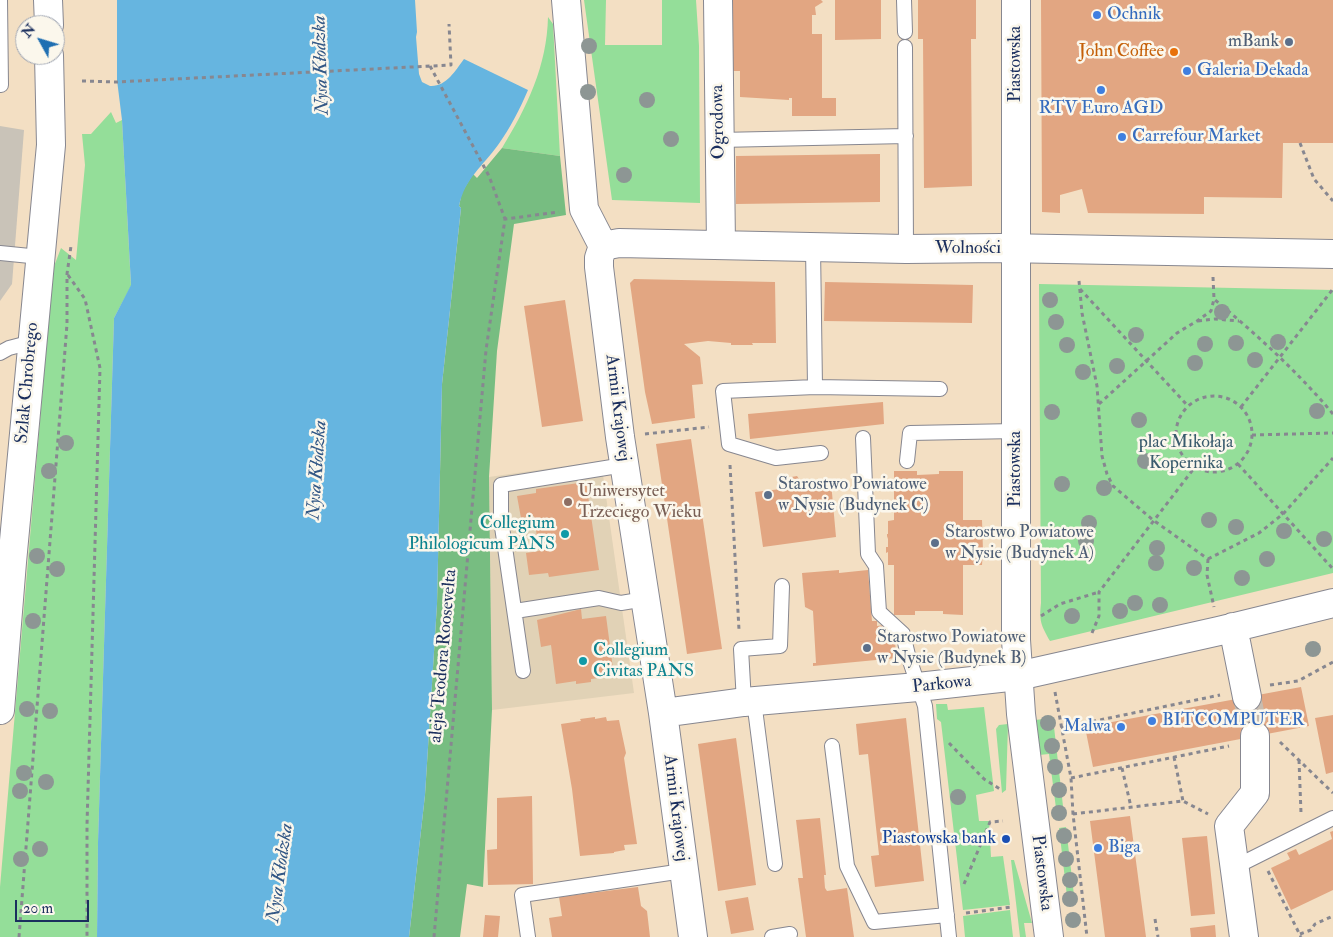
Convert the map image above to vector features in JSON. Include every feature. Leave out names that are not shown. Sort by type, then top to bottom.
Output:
[{"type":"street","points":[[48,0],[49,15]]},
{"type":"street","points":[[566,0],[584,209],[603,246]]},
{"type":"street","name":"Ogrodowa","points":[[718,0],[721,245]]},
{"type":"street","name":"Piastowska","points":[[1016,0],[1016,640],[1021,714],[1049,937]]},
{"type":"street","name":"Szlak Chrobrego","points":[[0,710],[51,145],[49,65]]},
{"type":"street","name":"Wolności","points":[[603,246],[620,243],[906,249],[1333,254]]},
{"type":"street","name":"Armii Krajowej","points":[[603,246],[599,258],[599,267],[620,438],[663,713],[693,937]]},
{"type":"street","name":"Parkowa","points":[[663,713],[749,701],[918,687],[1018,676],[1333,603]]},
{"type":"street","points":[[1226,629],[1246,693]]},
{"type":"street","points":[[1244,937],[1229,826],[1255,793],[1255,738]]},
{"type":"lane","points":[[0,0],[1,85]]},
{"type":"lane","points":[[904,0],[905,32]]},
{"type":"lane","points":[[905,48],[906,249]]},
{"type":"lane","points":[[719,140],[906,136]]},
{"type":"lane","points":[[813,246],[815,386]]},
{"type":"lane","points":[[0,253],[40,257]]},
{"type":"lane","points":[[0,353],[9,348],[32,342]]},
{"type":"lane","points":[[821,453],[776,458],[730,444],[723,391],[815,386],[940,390]]},
{"type":"lane","points":[[907,461],[910,433],[1016,431]]},
{"type":"lane","points":[[863,438],[868,554],[876,566],[879,612],[904,634],[908,655],[924,706],[949,937]]},
{"type":"lane","points":[[523,671],[501,520],[501,486],[624,465]]},
{"type":"lane","points":[[776,864],[741,649],[780,646],[782,586]]},
{"type":"lane","points":[[514,611],[599,598],[621,603],[645,599]]},
{"type":"lane","points":[[832,746],[847,866],[874,922],[947,915]]},
{"type":"lane","points":[[1235,867],[1333,818]]},
{"type":"lane","points":[[528,937],[522,895],[683,871]]},
{"type":"lane","points":[[772,937],[790,934]]},
{"type":"path","points":[[82,81],[116,82],[451,65],[449,24]]},
{"type":"path","points":[[430,66],[489,176],[505,218],[584,209]]},
{"type":"path","points":[[1300,143],[1314,179],[1333,201]]},
{"type":"path","name":"aleja Teodora Roosevelta","points":[[434,937],[486,350],[505,218]]},
{"type":"path","points":[[19,937],[67,324],[67,274],[71,246]]},
{"type":"path","points":[[67,274],[85,299],[100,368],[87,825],[87,937]]},
{"type":"path","points":[[1079,281],[1082,313],[1097,386],[1102,456],[1107,474],[1114,486],[1153,520],[1208,559]]},
{"type":"path","points":[[1080,289],[1188,406]]},
{"type":"path","points":[[1241,407],[1333,289]]},
{"type":"path","points":[[1098,404],[1176,333],[1197,322],[1210,311],[1214,299],[1278,358],[1333,414]]},
{"type":"path","points":[[1197,322],[1215,320],[1239,321]]},
{"type":"path","points":[[1208,396],[1232,400],[1241,407],[1249,420],[1252,435],[1246,456],[1228,470],[1217,472],[1206,472],[1186,460],[1179,450],[1176,439],[1180,416],[1188,406],[1208,396]]},
{"type":"path","points":[[620,438],[727,424]]},
{"type":"path","points":[[1252,435],[1333,433]]},
{"type":"path","points":[[730,444],[737,613],[741,649]]},
{"type":"path","points":[[1208,559],[1259,533],[1282,514],[1333,458]]},
{"type":"path","points":[[1238,464],[1333,569]]},
{"type":"path","points":[[1038,618],[1060,604],[1099,592],[1195,467]]},
{"type":"path","points":[[1208,559],[1207,575],[1226,629]]},
{"type":"path","points":[[40,564],[48,564]]},
{"type":"path","points":[[1091,637],[1099,616],[1099,592]]},
{"type":"path","points":[[1061,728],[1246,693],[1298,681],[1333,662]]},
{"type":"path","points":[[1055,687],[1071,778],[1073,814],[1087,937]]},
{"type":"path","points":[[926,719],[984,779],[1000,789]]},
{"type":"path","points":[[1071,778],[1255,738],[1276,737],[1333,793]]},
{"type":"path","points":[[1174,757],[1183,801]]},
{"type":"path","points":[[1298,759],[1302,834]]},
{"type":"path","points":[[1122,768],[1132,807]]},
{"type":"path","points":[[1073,814],[1183,801],[1229,826]]},
{"type":"path","points":[[947,915],[960,893],[990,822],[1003,821]]},
{"type":"path","points":[[1260,854],[1301,936],[1311,930],[1315,924],[1333,916]]},
{"type":"path","points":[[947,915],[1012,908]]},
{"type":"path","points":[[1155,919],[1158,937]]},
{"type":"shaded area","points":[[0,126],[24,130],[12,284],[0,301]]},
{"type":"shaded area","points":[[601,461],[634,693],[492,710],[489,477]]},
{"type":"green space","points":[[584,0],[606,0],[605,45],[662,45],[662,0],[696,0],[699,46],[700,203],[612,200]]},
{"type":"green space","points":[[548,17],[553,24],[560,156],[502,148],[520,117],[540,69],[547,35]]},
{"type":"green space","points":[[111,112],[116,123],[122,120],[131,286],[114,318],[98,842],[97,937],[0,937],[0,887],[53,269],[61,248],[76,260],[85,165],[82,134],[91,134]]},
{"type":"green space","points":[[502,148],[560,156],[566,215],[514,224],[497,351],[489,477],[492,710],[483,887],[467,884],[460,937],[409,937],[425,795],[437,604],[442,384],[461,208],[459,206],[462,192],[473,174],[477,178]]},
{"type":"green space","name":"plac Mikołaja Kopernika","points":[[1039,284],[1333,290],[1333,573],[1050,641],[1043,627],[1040,614]]},
{"type":"green space","points":[[936,704],[947,704],[948,710],[984,707],[994,791],[976,795],[979,821],[989,821],[991,857],[1003,856],[1010,905],[963,910],[941,722],[937,719]]},
{"type":"green space","points":[[1053,718],[1064,815],[1057,816],[1049,754],[1039,755],[1035,720]]},
{"type":"green space","points":[[1008,724],[1006,790],[1002,793],[996,729],[999,725]]},
{"type":"green space","points":[[1066,827],[1075,904],[1068,905],[1059,828]]},
{"type":"green space","points":[[1011,860],[1014,860],[1032,923],[1024,923],[1026,937],[1020,937]]},
{"type":"green space","points":[[1010,910],[1013,937],[965,937],[963,916]]},
{"type":"water","name":"Nysa Kłodzka","points":[[117,0],[415,0],[419,74],[422,82],[430,86],[441,84],[454,73],[464,59],[528,90],[502,139],[470,180],[459,206],[461,208],[442,384],[437,604],[425,795],[409,937],[97,937],[98,842],[114,318],[131,285],[122,120],[117,80]]},
{"type":"building","points":[[730,0],[821,0],[823,2],[815,7],[816,15],[812,15],[812,34],[822,34],[822,98],[836,98],[836,116],[792,116],[792,98],[789,98],[789,100],[740,97],[740,71],[730,71]]},
{"type":"building","points":[[835,0],[881,0],[881,39],[835,40]]},
{"type":"building","points":[[918,0],[976,0],[976,39],[971,39],[972,186],[924,188],[923,39],[918,39]]},
{"type":"building","name":"Galeria Dekada","points":[[1041,0],[1333,0],[1333,143],[1283,143],[1282,198],[1204,197],[1204,214],[1088,213],[1082,189],[1060,195],[1060,213],[1042,212]]},
{"type":"building","points":[[880,154],[880,202],[736,204],[736,156]]},
{"type":"building","points":[[634,279],[775,282],[776,343],[731,345],[731,343],[708,341],[684,344],[700,357],[703,384],[692,385],[695,418],[652,424],[645,392],[630,283]]},
{"type":"building","points":[[825,282],[973,285],[972,323],[824,321]]},
{"type":"building","points":[[565,300],[583,421],[542,427],[524,306]]},
{"type":"building","points":[[883,402],[884,424],[750,439],[748,414]]},
{"type":"building","points":[[691,439],[722,649],[687,654],[656,444]]},
{"type":"building","name":"Starostwo Powiatowe w Nysie (Budynek A)","points":[[894,471],[917,471],[917,475],[939,474],[939,471],[963,471],[963,520],[982,520],[983,551],[982,565],[963,565],[963,615],[943,614],[943,611],[915,611],[915,615],[894,615],[894,565],[888,565],[886,547],[888,547],[888,521],[894,520]]},
{"type":"building","points":[[797,476],[804,486],[831,482],[836,537],[763,547],[755,492],[781,489],[786,478]]},
{"type":"building","name":"Collegium Philologicum PANS","points":[[586,482],[599,570],[549,577],[548,573],[529,575],[526,553],[539,551],[534,516],[521,518],[517,496],[536,493],[536,489]]},
{"type":"building","points":[[839,570],[839,573],[868,570],[872,621],[877,621],[877,626],[885,625],[886,636],[894,635],[897,658],[813,666],[813,663],[816,663],[813,611],[805,607],[802,573]]},
{"type":"building","name":"Collegium Civitas PANS","points":[[581,609],[582,619],[606,616],[614,676],[591,679],[591,682],[576,684],[576,681],[556,684],[551,645],[541,647],[537,620]]},
{"type":"building","points":[[1301,687],[1309,726],[1093,767],[1085,727]]},
{"type":"building","points":[[1333,715],[1333,772],[1326,774],[1315,718]]},
{"type":"building","points":[[595,717],[595,719],[606,717],[607,721],[619,720],[626,753],[624,758],[637,844],[624,845],[625,850],[614,853],[580,856],[572,789],[561,724]]},
{"type":"building","points":[[906,718],[924,881],[875,887],[871,856],[879,855],[868,754],[859,755],[856,724]]},
{"type":"building","points":[[736,738],[756,885],[718,891],[698,744]]},
{"type":"building","points":[[532,796],[533,884],[488,885],[487,850],[497,849],[497,798]]},
{"type":"building","points":[[1130,816],[1146,937],[1105,937],[1090,821]]},
{"type":"building","points":[[820,818],[826,875],[824,875],[825,888],[827,891],[847,888],[854,937],[806,937],[798,878],[803,878],[796,820]]},
{"type":"building","points":[[1333,831],[1333,890],[1291,910],[1271,868],[1290,859],[1287,853],[1296,849],[1299,855],[1332,839],[1330,832]]},
{"type":"building","points":[[1207,836],[1215,914],[1191,916],[1182,838]]},
{"type":"building","points":[[638,887],[641,906],[647,911],[650,937],[552,937],[549,918],[562,916],[559,897]]},
{"type":"building","points":[[748,897],[754,930],[731,934],[725,901]]},
{"type":"building","points":[[485,915],[500,916],[498,937],[483,937]]},
{"type":"building","points":[[1215,925],[1216,937],[1191,937],[1190,928]]},
{"type":"tunnel","points":[[1247,697],[1255,736]]},
{"type":"place","name":"Ochnik","points":[[1097,15]]},
{"type":"place","name":"mBank","points":[[1289,42]]},
{"type":"place","name":"John Coffee","points":[[1174,52]]},
{"type":"place","name":"Galeria Dekada","points":[[1187,71]]},
{"type":"place","name":"RTV Euro AGD","points":[[1101,90]]},
{"type":"place","name":"Carrefour Market","points":[[1122,137]]},
{"type":"place","name":"Starostwo Powiatowe w Nysie (Budynek C)","points":[[768,495]]},
{"type":"place","name":"Uniwersytet Trzeciego Wieku","points":[[568,502]]},
{"type":"place","name":"Collegium Philologicum PANS","points":[[565,534]]},
{"type":"place","name":"Starostwo Powiatowe w Nysie (Budynek A)","points":[[935,543]]},
{"type":"place","name":"Starostwo Powiatowe w Nysie (Budynek B)","points":[[867,648]]},
{"type":"place","name":"Collegium Civitas PANS","points":[[583,661]]},
{"type":"place","name":"BITCOMPUTER","points":[[1152,721]]},
{"type":"place","name":"Malwa","points":[[1121,727]]},
{"type":"place","name":"Piastowska bank","points":[[1006,839]]},
{"type":"place","name":"Biga","points":[[1098,848]]}]
